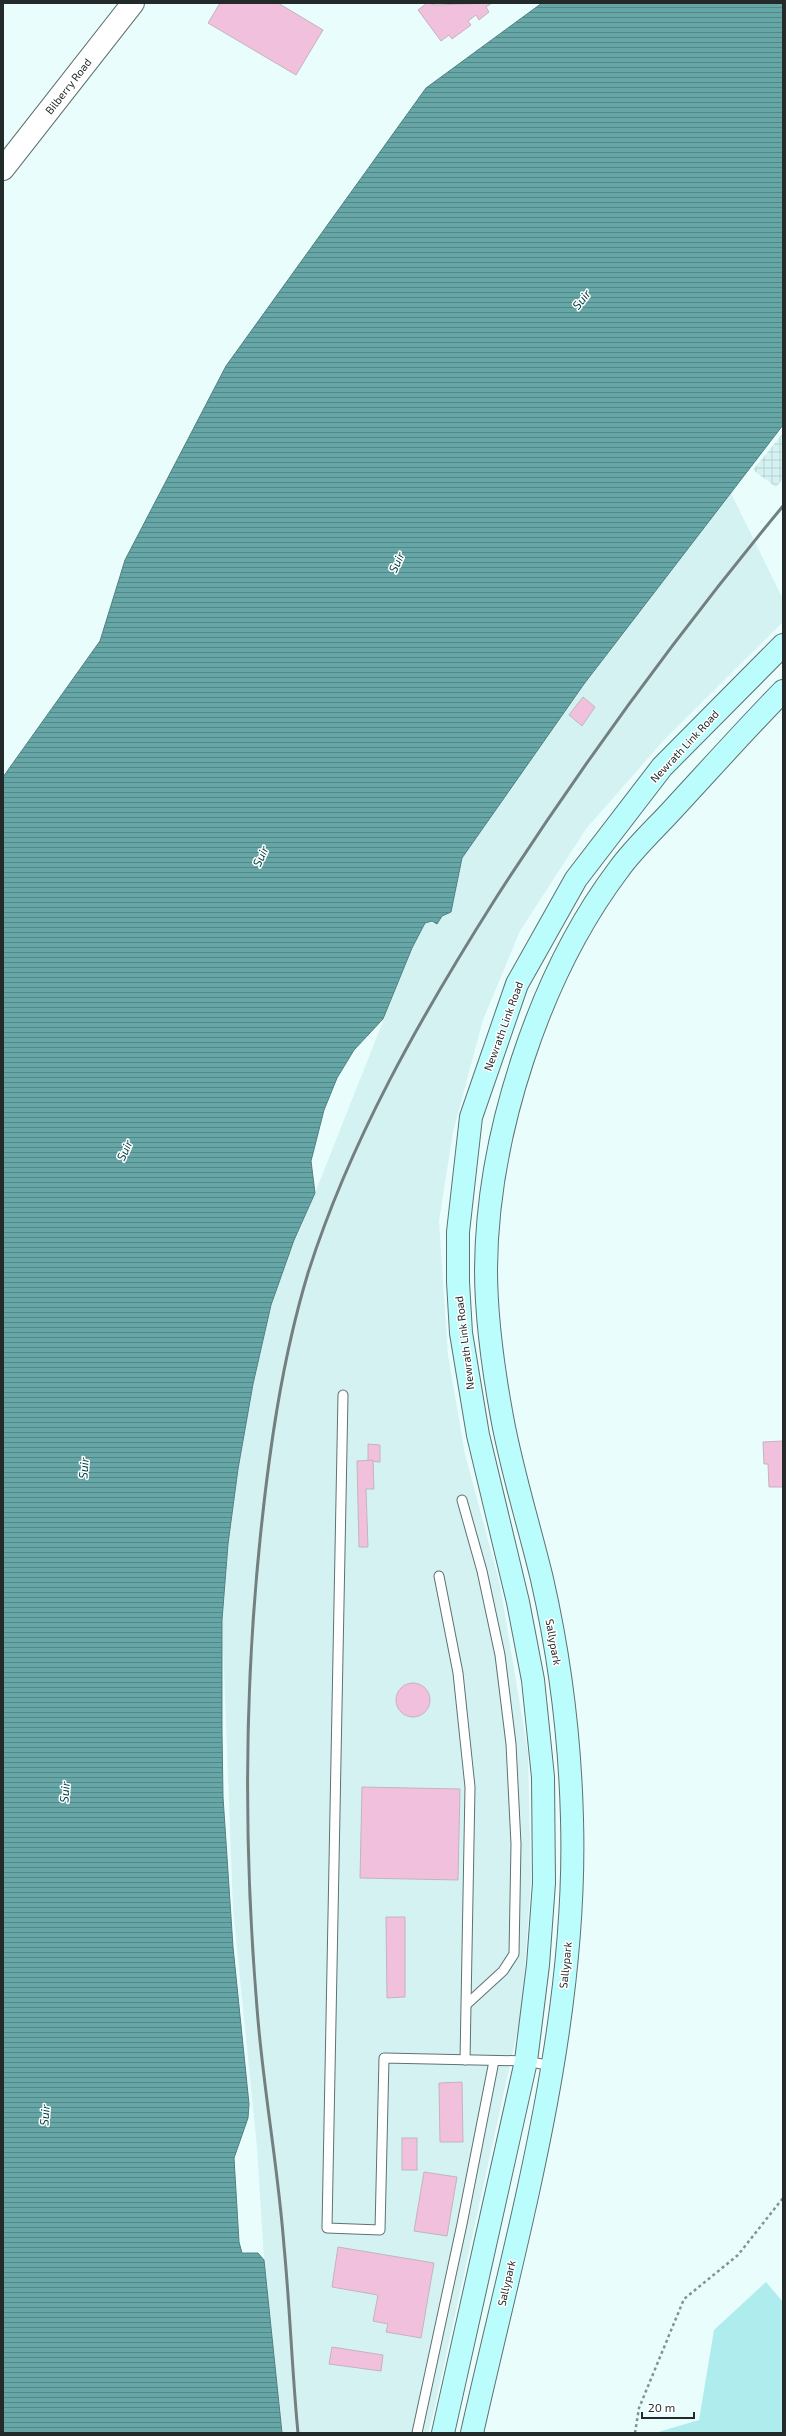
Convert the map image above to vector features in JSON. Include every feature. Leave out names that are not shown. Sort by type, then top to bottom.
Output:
[{"type":"main road","name":"Newrath Link Road","points":[[526,2061],[542,1918],[544,1847],[543,1777],[527,1646],[471,1400],[459,1306],[458,1232],[471,1117],[517,984],[576,879],[662,767],[783,645]]},
{"type":"main road","name":"Sallypark","points":[[472,2433],[552,2066],[565,1963],[570,1901],[572,1833],[570,1768],[563,1702],[550,1622],[503,1424],[492,1360],[486,1268],[487,1236],[495,1168],[524,1051],[571,943],[620,867],[783,691]]},
{"type":"main road","points":[[443,2433],[526,2061]]},
{"type":"street","name":"Bilberry Road","points":[[3,169],[133,3]]},
{"type":"lane","points":[[343,1395],[327,2228],[380,2230],[384,2058],[526,2061],[552,2066]]},
{"type":"lane","points":[[462,1500],[482,1571],[500,1655],[511,1744],[516,1844],[514,1954],[503,1971],[467,2004]]},
{"type":"lane","points":[[439,1576],[458,1673],[469,1758],[470,1787],[465,2060]]},
{"type":"lane","points":[[417,2433],[462,2224],[494,2061]]},
{"type":"path","points":[[635,2433],[639,2408],[684,2299],[738,2255],[783,2198]]},
{"type":"shaded area","points":[[783,433],[783,479],[776,487],[753,470]]},
{"type":"shaded area","points":[[730,491],[783,599],[783,622],[664,740],[586,829],[520,931],[483,1020],[453,1132],[439,1221],[448,1355],[465,1454],[500,1585],[528,1753],[531,1881],[522,2010],[435,2406],[428,2433],[282,2433],[264,2260],[257,2148],[233,1909],[222,1620],[228,1544],[238,1469],[253,1384],[271,1305],[294,1240],[315,1193],[412,948],[425,922],[451,912],[462,858],[584,684]]},
{"type":"shaded area","points":[[766,2282],[783,2302],[783,2433],[655,2433],[699,2420],[714,2330]]},
{"type":"water","name":"Suir","points":[[542,3],[783,3],[783,425],[584,684],[462,858],[451,912],[442,916],[437,924],[432,921],[425,923],[412,948],[383,1019],[354,1050],[337,1078],[324,1110],[311,1161],[315,1193],[294,1240],[271,1305],[253,1384],[238,1469],[228,1544],[222,1620],[222,1732],[223,1797],[233,1947],[249,2104],[248,2118],[234,2158],[239,2242],[242,2253],[258,2253],[264,2260],[282,2433],[3,2433],[3,777],[100,641],[125,560],[226,366],[426,88]]},
{"type":"building","points":[[220,3],[278,3],[323,30],[296,75],[208,23]]},
{"type":"building","points":[[427,3],[436,5],[492,3],[486,7],[489,12],[479,20],[476,15],[468,21],[471,25],[452,39],[449,35],[441,41],[418,10]]},
{"type":"building","points":[[583,697],[595,707],[582,726],[569,715]]},
{"type":"building","points":[[783,1441],[783,1487],[769,1487],[768,1464],[764,1464],[763,1442]]},
{"type":"building","points":[[368,1444],[380,1445],[380,1462],[368,1461]]},
{"type":"building","points":[[373,1460],[374,1489],[366,1489],[368,1547],[359,1547],[357,1461]]},
{"type":"building","points":[[416,1683],[425,1688],[429,1693],[429,1707],[425,1712],[420,1716],[410,1717],[406,1716],[397,1707],[396,1697],[397,1693],[406,1684]]},
{"type":"building","points":[[362,1787],[460,1789],[458,1880],[360,1878]]},
{"type":"building","points":[[386,1917],[405,1917],[405,1997],[387,1998]]},
{"type":"building","points":[[462,2082],[463,2142],[440,2142],[439,2083]]},
{"type":"building","points":[[402,2138],[417,2138],[417,2170],[402,2170]]},
{"type":"building","points":[[424,2172],[457,2177],[447,2236],[414,2231]]},
{"type":"building","points":[[338,2247],[434,2263],[421,2338],[386,2332],[388,2324],[373,2321],[378,2295],[332,2287]]},
{"type":"building","points":[[332,2347],[383,2355],[381,2371],[329,2364]]},
{"type":"railway","points":[[298,2433],[281,2216],[257,2008],[250,1891],[248,1774],[251,1657],[260,1540],[272,1439],[284,1372],[299,1306],[308,1273],[325,1224],[344,1176],[366,1128],[414,1035],[466,945],[527,850],[632,699],[706,602],[783,506]]}]
